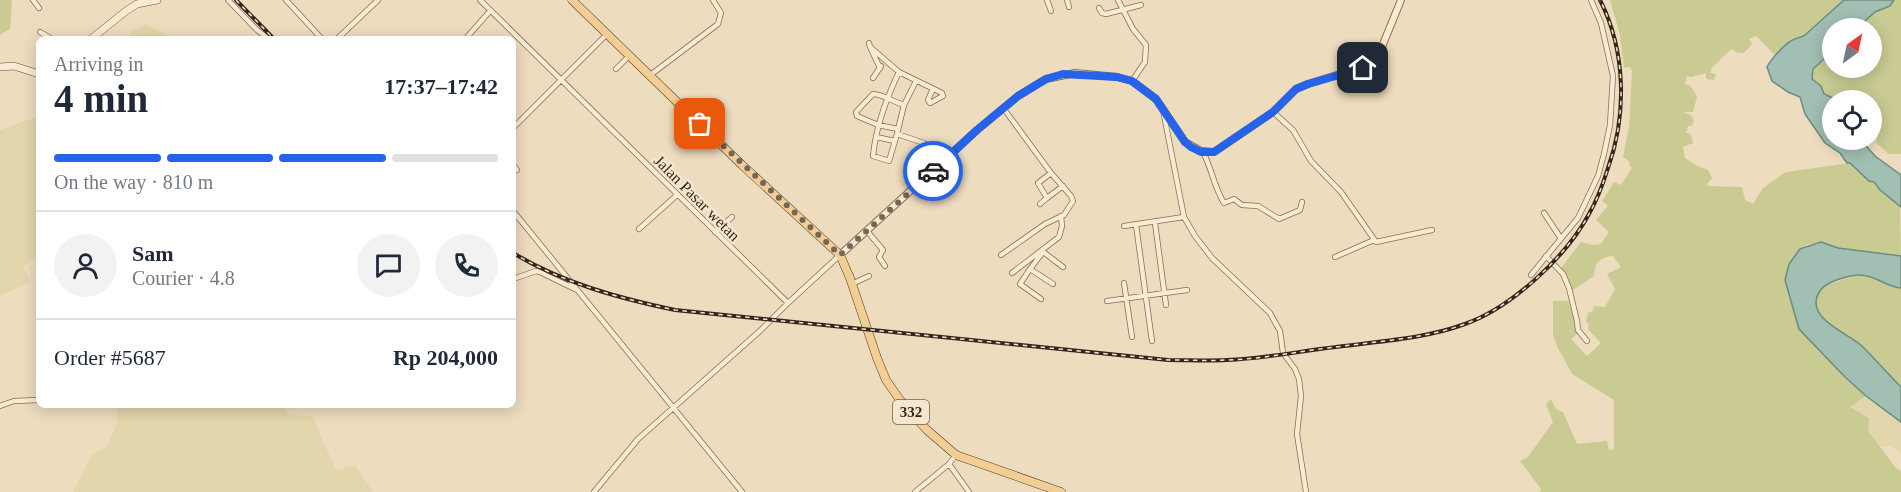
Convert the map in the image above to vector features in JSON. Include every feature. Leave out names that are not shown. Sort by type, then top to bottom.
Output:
[{"type":"main road","points":[[95,36],[135,2],[157,0]]},
{"type":"main road","points":[[572,0],[772,194],[840,255]]},
{"type":"main road","points":[[0,67],[14,66],[36,73]]},
{"type":"main road","name":"332","points":[[840,255],[877,358],[891,387],[927,430],[956,455],[1061,492]]},
{"type":"street","points":[[33,0],[39,8]]},
{"type":"street","points":[[228,0],[265,36]]},
{"type":"street","points":[[286,0],[319,36]]},
{"type":"street","points":[[340,36],[378,0]]},
{"type":"street","name":"Jalan Pasar wetan","points":[[480,0],[516,36]]},
{"type":"street","points":[[649,76],[718,24],[721,13],[713,0]]},
{"type":"street","points":[[1047,0],[1051,11]]},
{"type":"street","points":[[1067,0],[1069,7]]},
{"type":"street","points":[[1118,0],[1133,30],[1146,45],[1147,50],[1145,62],[1132,81]]},
{"type":"street","points":[[594,492],[626,451],[761,330],[943,161],[1025,91],[1054,76],[1075,73],[1117,77],[1132,81],[1156,99],[1185,142],[1196,150],[1214,152],[1273,112],[1291,93],[1302,86],[1363,68],[1373,61],[1386,39],[1401,0]]},
{"type":"street","points":[[1531,275],[1560,237],[1578,218],[1598,176],[1610,125],[1613,88],[1611,62],[1591,0]]},
{"type":"street","points":[[1099,8],[1103,14],[1141,5]]},
{"type":"street","points":[[468,36],[490,11]]},
{"type":"street","points":[[40,32],[47,36]]},
{"type":"street","points":[[516,125],[607,34]]},
{"type":"street","name":"Jalan Pasar wetan","points":[[516,36],[788,303]]},
{"type":"street","points":[[880,68],[870,45],[899,72],[933,89]]},
{"type":"street","points":[[616,69],[630,55]]},
{"type":"street","points":[[873,78],[885,61]]},
{"type":"street","points":[[899,72],[886,99],[878,125],[873,156],[889,160],[904,105],[916,81]]},
{"type":"street","points":[[904,105],[886,99],[882,95],[873,94],[856,112],[857,116],[924,143],[943,161]]},
{"type":"street","points":[[1163,108],[1184,217],[1212,258],[1270,313],[1280,331],[1282,353],[1299,379],[1301,396],[1297,434],[1306,492]]},
{"type":"street","points":[[1001,255],[1045,224],[1061,216],[1073,201],[1004,109]]},
{"type":"street","points":[[1273,112],[1293,129],[1311,161],[1341,192],[1374,240],[1380,242],[1432,230]]},
{"type":"street","points":[[902,115],[910,118]]},
{"type":"street","points":[[876,137],[895,141]]},
{"type":"street","points":[[1203,152],[1211,166],[1215,185],[1224,203],[1234,199],[1243,205],[1258,206],[1279,219],[1299,210],[1302,202]]},
{"type":"street","points":[[1047,198],[1038,183],[1051,173]]},
{"type":"street","points":[[1040,204],[1063,186]]},
{"type":"street","points":[[639,229],[677,195]]},
{"type":"street","points":[[1544,213],[1560,237]]},
{"type":"street","points":[[516,215],[742,492]]},
{"type":"street","points":[[1012,273],[1042,252],[1061,234],[1061,216]]},
{"type":"street","points":[[715,232],[732,217]]},
{"type":"street","points":[[1124,226],[1184,217]]},
{"type":"street","points":[[1155,223],[1166,305]]},
{"type":"street","points":[[1136,225],[1152,341]]},
{"type":"street","points":[[867,231],[883,250],[879,257],[885,266]]},
{"type":"street","points":[[1335,256],[1374,240]]},
{"type":"street","points":[[1042,252],[1063,267]]},
{"type":"street","points":[[1041,299],[1020,284],[1042,252]]},
{"type":"street","points":[[1546,256],[1563,274],[1578,321],[1578,330],[1587,341]]},
{"type":"street","points":[[1030,269],[1053,284]]},
{"type":"street","points":[[516,278],[536,271],[579,291]]},
{"type":"street","points":[[852,285],[869,276]]},
{"type":"street","points":[[1124,283],[1132,337]]},
{"type":"street","points":[[1107,301],[1187,290]]},
{"type":"street","points":[[0,406],[14,401],[36,400]]},
{"type":"street","points":[[915,492],[949,465],[956,455]]},
{"type":"street","points":[[949,465],[969,492]]},
{"type":"shaded area","points":[[1844,0],[1894,0],[1890,6],[1875,12],[1868,18],[1824,18]]},
{"type":"shaded area","points":[[1822,20],[1822,61],[1813,69],[1812,79],[1822,90],[1822,139],[1805,114],[1800,97],[1772,81],[1767,67],[1785,46],[1805,35]]},
{"type":"shaded area","points":[[146,24],[168,36],[132,36],[130,32]]},
{"type":"shaded area","points":[[36,117],[36,256],[23,267],[30,282],[0,296],[0,130]]},
{"type":"shaded area","points":[[1836,150],[1870,150],[1901,175],[1901,207],[1874,182],[1869,181],[1850,163],[1847,163]]},
{"type":"shaded area","points":[[1821,242],[1838,248],[1901,256],[1901,288],[1869,276],[1857,275],[1826,285],[1820,291],[1816,301],[1817,309],[1822,317],[1863,347],[1901,387],[1901,422],[1845,377],[1799,329],[1785,280],[1789,264],[1800,249]]},
{"type":"shaded area","points":[[1866,396],[1901,422],[1901,453],[1891,446],[1880,447],[1850,407]]},
{"type":"shaded area","points":[[117,408],[284,408],[290,415],[312,416],[336,470],[355,465],[373,492],[73,492],[92,454],[107,447],[117,423]]},
{"type":"green space","points":[[0,0],[12,0],[10,29],[0,35]]},
{"type":"green space","points":[[1610,0],[1844,0],[1798,40],[1792,40],[1775,55],[1756,36],[1749,39],[1752,44],[1744,53],[1731,49],[1711,69],[1711,73],[1716,74],[1714,80],[1706,79],[1706,73],[1687,76],[1685,84],[1691,86],[1697,97],[1693,112],[1683,112],[1691,115],[1694,120],[1692,126],[1688,126],[1687,131],[1684,132],[1691,134],[1693,143],[1683,147],[1685,158],[1708,170],[1712,178],[1707,184],[1709,186],[1742,187],[1745,200],[1753,204],[1763,188],[1786,172],[1850,163],[1900,206],[1901,256],[1838,248],[1821,242],[1806,245],[1800,249],[1787,271],[1787,286],[1794,305],[1844,377],[1866,396],[1850,407],[1869,418],[1868,431],[1896,468],[1901,471],[1901,492],[1539,492],[1541,489],[1520,461],[1528,457],[1553,422],[1546,404],[1551,399],[1556,409],[1563,412],[1577,444],[1607,441],[1609,450],[1614,449],[1614,400],[1572,374],[1553,335],[1553,301],[1568,301],[1570,307],[1573,307],[1578,333],[1571,339],[1587,356],[1601,343],[1588,329],[1589,325],[1586,321],[1588,313],[1593,311],[1594,306],[1605,307],[1615,289],[1607,274],[1621,267],[1613,256],[1604,258],[1595,267],[1594,276],[1573,290],[1561,268],[1581,242],[1601,244],[1609,232],[1596,220],[1608,206],[1602,201],[1614,182],[1621,185],[1632,168],[1629,165],[1630,162],[1623,157],[1629,127],[1632,71],[1630,67],[1624,68],[1620,35]]},
{"type":"green space","points":[[1894,0],[1901,0],[1901,154],[1888,154],[1882,148],[1882,90],[1822,90],[1812,79],[1814,70],[1822,60],[1822,78],[1882,78],[1882,18],[1868,18],[1875,12],[1890,6]]},
{"type":"green space","points":[[1856,275],[1874,277],[1890,286],[1901,288],[1901,387],[1860,344],[1835,329],[1816,308],[1816,297],[1822,287]]},
{"type":"railway","points":[[236,0],[271,36]]},
{"type":"railway","points":[[516,255],[551,273],[591,288],[675,310],[1168,360],[1254,358],[1434,333],[1483,316],[1518,294],[1536,279],[1566,247],[1592,209],[1614,148],[1621,105],[1621,83],[1615,40],[1600,0]]},
{"type":"way so far","points":[[700,124],[772,194],[840,255],[933,171]]},
{"type":"route","points":[[933,171],[1018,96],[1054,76],[1075,73],[1117,77],[1132,81],[1156,99],[1169,115],[1185,142],[1201,152],[1214,152],[1273,112],[1296,89],[1363,68]]}]
